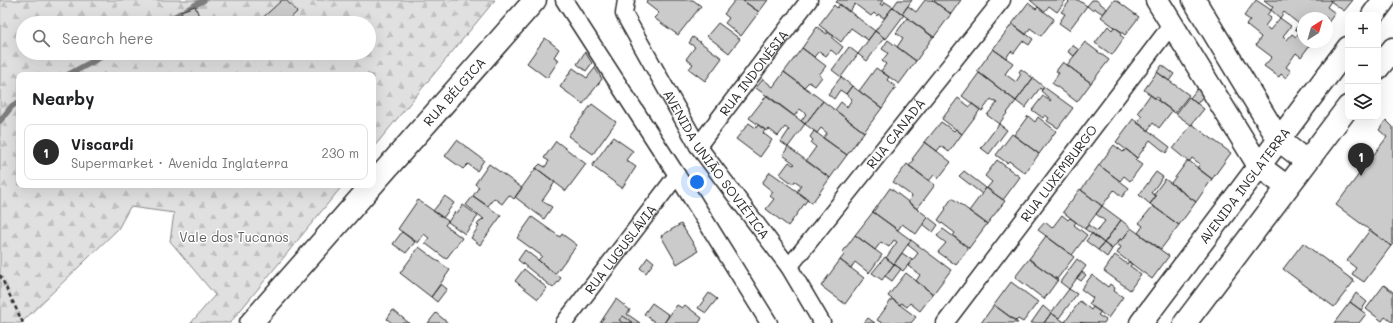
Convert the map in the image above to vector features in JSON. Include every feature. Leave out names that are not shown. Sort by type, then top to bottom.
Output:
[{"type":"street","name":"RUA BÉLGICA","points":[[376,182],[535,0]]},
{"type":"street","points":[[564,0],[677,175],[769,323]]},
{"type":"street","name":"AVENIDA UNIÃO SOVIÉTICA","points":[[626,0],[624,14],[698,146],[789,267],[822,323]]},
{"type":"street","name":"RUA INDONÉSIA","points":[[698,146],[809,0]]},
{"type":"street","name":"RUA CANADÁ","points":[[789,267],[1002,0]]},
{"type":"street","points":[[1157,0],[1259,166],[1286,187]]},
{"type":"street","points":[[1194,0],[1279,140],[1306,161]]},
{"type":"street","points":[[1375,12],[1384,0]]},
{"type":"street","name":"RUA LUXEMBURGO","points":[[946,323],[1172,24]]},
{"type":"street","points":[[1381,64],[1393,49]]},
{"type":"street","name":"AVENIDA INGLATERRA","points":[[1141,323],[1345,52]]},
{"type":"street","points":[[1185,323],[1286,187],[1345,111]]},
{"type":"street","name":"RUA LUGUSLÁVIA","points":[[564,323],[677,175]]},
{"type":"street","name":"RUA BÉLGICA","points":[[251,323],[370,188]]},
{"type":"path","points":[[0,275],[23,323]]},
{"type":"green space","name":"Vale dos Tucanos","points":[[0,0],[495,0],[376,144],[376,72],[16,72],[16,188],[341,188],[230,323],[191,323],[215,295],[170,241],[174,213],[130,207],[118,229],[21,323],[0,323]]},
{"type":"building","points":[[282,0],[286,0],[297,12],[293,16],[265,16]]},
{"type":"building","points":[[648,0],[693,0],[701,6],[678,35],[654,18],[659,13],[646,3]]},
{"type":"building","points":[[735,0],[742,0],[759,12],[741,36],[725,23],[729,18],[724,14]]},
{"type":"building","points":[[742,0],[768,0],[759,12]]},
{"type":"building","points":[[838,0],[883,0],[880,4],[883,6],[885,2],[893,7],[884,18],[878,14],[877,16],[874,13],[871,16],[855,4],[849,12],[836,2]]},
{"type":"building","points":[[898,0],[912,0],[902,14],[893,7]]},
{"type":"building","points":[[925,0],[932,0],[951,14],[934,37],[902,14],[908,6],[916,12]]},
{"type":"building","points":[[961,0],[951,14],[934,1]]},
{"type":"building","points":[[1030,0],[1066,0],[1057,12],[1049,6],[1044,12]]},
{"type":"building","points":[[1067,0],[1078,0],[1087,6],[1069,30],[1059,23],[1065,14],[1061,12],[1069,2]]},
{"type":"building","points":[[1092,0],[1096,0],[1107,9],[1103,14],[1094,8],[1092,10],[1087,6]]},
{"type":"building","points":[[1114,0],[1139,17],[1125,35],[1101,17]]},
{"type":"building","points":[[1256,0],[1271,10],[1267,15],[1271,18],[1265,26],[1270,30],[1280,18],[1291,26],[1283,36],[1287,40],[1292,34],[1296,37],[1297,35],[1297,48],[1308,48],[1301,57],[1296,53],[1286,67],[1291,71],[1286,78],[1281,74],[1279,77],[1264,66],[1272,57],[1256,45],[1261,37],[1246,25],[1250,20],[1244,16]]},
{"type":"building","points":[[1264,0],[1329,0],[1331,1],[1327,7],[1335,13],[1333,16],[1333,12],[1297,12],[1297,22],[1284,12],[1280,18],[1271,10],[1273,7]]},
{"type":"building","points":[[1329,0],[1353,0],[1344,11]]},
{"type":"building","points":[[1028,3],[1036,9],[1038,7],[1054,19],[1041,36],[1030,28],[1026,35],[1012,24]]},
{"type":"building","points":[[840,4],[875,31],[868,40],[851,28],[841,42],[819,25],[834,5],[837,8]]},
{"type":"building","points":[[195,6],[199,16],[184,16],[181,11]]},
{"type":"building","points":[[893,7],[904,15],[886,39],[875,31]]},
{"type":"building","points":[[907,18],[933,37],[916,61],[897,47],[903,38],[896,33]]},
{"type":"building","points":[[718,23],[740,39],[729,53],[707,36]]},
{"type":"building","points":[[1012,24],[1033,39],[1029,45],[1023,41],[1014,53],[1011,51],[1006,58],[993,49]]},
{"type":"building","points":[[1108,26],[1112,30],[1114,27],[1122,32],[1120,35],[1124,38],[1112,55],[1095,43]]},
{"type":"building","points":[[817,27],[827,34],[828,32],[834,36],[832,38],[843,47],[837,55],[831,50],[826,56],[819,51],[814,57],[802,48]]},
{"type":"building","points":[[875,31],[884,38],[867,61],[858,54]]},
{"type":"building","points":[[693,37],[722,58],[705,81],[689,69],[693,64],[686,59],[695,47],[689,43]]},
{"type":"building","points":[[545,38],[559,49],[554,57],[559,60],[547,78],[527,63]]},
{"type":"building","points":[[888,40],[916,61],[899,84],[881,71],[886,64],[882,61],[888,53],[882,49]]},
{"type":"building","points":[[1085,42],[1109,60],[1091,83],[1067,65]]},
{"type":"building","points":[[1072,45],[1079,50],[1074,56],[1068,52]]},
{"type":"building","points":[[849,47],[858,54],[841,77],[832,70]]},
{"type":"building","points":[[802,48],[826,66],[819,75],[822,77],[815,86],[809,82],[804,87],[784,72]]},
{"type":"building","points":[[993,49],[1013,63],[1005,74],[1016,82],[1021,74],[1019,72],[1021,69],[1033,78],[1016,101],[977,71]]},
{"type":"building","points":[[585,52],[592,63],[586,71],[577,64]]},
{"type":"building","points":[[1063,62],[1091,83],[1077,102],[1052,83],[1059,73],[1056,71]]},
{"type":"building","points":[[1162,65],[1174,74],[1169,81],[1157,72]]},
{"type":"building","points":[[573,68],[587,78],[595,68],[602,79],[583,104],[560,87]]},
{"type":"building","points":[[876,68],[889,77],[887,80],[896,87],[882,108],[859,91]]},
{"type":"building","points":[[784,72],[823,101],[805,124],[801,121],[806,114],[800,109],[794,116],[756,88],[763,79],[773,87]]},
{"type":"building","points":[[1157,72],[1189,95],[1175,113],[1158,100],[1159,99],[1156,97],[1155,98],[1144,90]]},
{"type":"building","points":[[979,73],[1016,101],[999,124],[987,115],[997,103],[991,99],[982,111],[962,96]]},
{"type":"building","points":[[841,77],[852,86],[846,94],[840,90],[834,99],[828,94]]},
{"type":"building","points":[[1033,78],[1044,87],[1042,90],[1040,88],[1025,108],[1016,101]]},
{"type":"building","points":[[1201,84],[1206,92],[1197,104],[1190,98]]},
{"type":"building","points":[[852,86],[882,108],[864,132],[835,110],[841,102],[847,107],[852,99],[846,94]]},
{"type":"building","points":[[1044,87],[1073,108],[1058,128],[1047,121],[1049,118],[1045,115],[1043,118],[1032,110],[1043,96],[1050,101],[1051,100],[1041,91]]},
{"type":"building","points":[[767,95],[805,124],[788,147],[781,142],[789,130],[785,127],[778,136],[769,129],[767,131],[749,118]]},
{"type":"building","points":[[1150,95],[1172,111],[1159,128],[1153,123],[1148,130],[1137,123],[1142,116],[1138,112]]},
{"type":"building","points":[[1189,97],[1204,109],[1191,125],[1176,114]]},
{"type":"building","points":[[958,98],[970,107],[972,104],[980,110],[962,134],[942,119]]},
{"type":"building","points":[[823,101],[864,132],[847,155],[823,138],[827,133],[821,128],[817,133],[805,124]]},
{"type":"building","points":[[592,104],[616,122],[593,154],[568,136]]},
{"type":"building","points":[[1028,116],[1035,122],[1038,117],[1056,131],[1039,154],[1014,135]]},
{"type":"building","points":[[1133,119],[1170,147],[1166,153],[1150,140],[1137,158],[1116,142]]},
{"type":"building","points":[[1386,120],[1393,127],[1393,244],[1391,246],[1336,205],[1387,137],[1379,130]]},
{"type":"building","points":[[941,122],[954,131],[956,129],[962,134],[949,152],[941,146],[937,151],[925,142]]},
{"type":"building","points":[[749,123],[756,128],[758,125],[765,130],[763,133],[772,140],[760,157],[736,139]]},
{"type":"building","points":[[999,124],[1007,130],[989,154],[981,148]]},
{"type":"building","points":[[1192,124],[1231,153],[1212,179],[1197,168],[1200,164],[1192,158],[1189,162],[1173,149]]},
{"type":"building","points":[[814,131],[847,155],[830,178],[806,161],[816,147],[811,143],[813,140],[810,137]]},
{"type":"building","points":[[1012,134],[1039,154],[1025,173],[1009,161],[1007,163],[996,155]]},
{"type":"building","points":[[613,137],[633,151],[626,160],[636,167],[622,188],[592,166]]},
{"type":"building","points":[[457,140],[484,160],[477,171],[468,164],[463,169],[445,156]]},
{"type":"building","points":[[556,141],[586,164],[566,191],[536,168],[540,164],[545,167],[549,161],[544,158]]},
{"type":"building","points":[[925,142],[951,162],[938,179],[934,175],[929,181],[909,166],[914,160],[912,159]]},
{"type":"building","points":[[1114,145],[1123,152],[1126,149],[1137,158],[1135,160],[1142,165],[1130,181],[1124,176],[1120,181],[1099,165]]},
{"type":"building","points":[[788,147],[830,178],[812,203],[797,192],[801,185],[795,181],[793,184],[780,174],[789,162],[793,165],[795,164],[783,155]]},
{"type":"building","points":[[997,160],[1020,177],[1003,200],[987,188],[992,182],[985,176]]},
{"type":"building","points":[[1188,160],[1212,179],[1196,202],[1171,183]]},
{"type":"building","points":[[489,164],[522,188],[514,199],[509,195],[502,204],[494,198],[488,206],[473,196],[479,187],[475,184]]},
{"type":"building","points":[[907,164],[935,185],[917,209],[908,202],[912,196],[893,182]]},
{"type":"building","points":[[1099,165],[1129,188],[1122,197],[1114,190],[1102,206],[1081,190]]},
{"type":"building","points":[[536,168],[555,182],[542,201],[552,207],[544,219],[515,197]]},
{"type":"building","points":[[964,171],[986,188],[982,194],[959,176]]},
{"type":"building","points":[[770,172],[808,199],[788,226],[766,209],[774,199],[770,196],[773,192],[762,183]]},
{"type":"building","points":[[1156,172],[1163,177],[1151,193],[1156,196],[1150,204],[1139,195]]},
{"type":"building","points":[[1165,179],[1196,202],[1179,225],[1150,204],[1156,196],[1153,195]]},
{"type":"building","points":[[890,188],[928,217],[916,234],[902,224],[898,230],[873,212]]},
{"type":"building","points":[[986,188],[1005,201],[987,224],[969,211]]},
{"type":"building","points":[[1080,189],[1102,206],[1085,229],[1063,212]]},
{"type":"building","points":[[445,196],[454,203],[443,218],[433,211]]},
{"type":"building","points":[[473,196],[501,216],[480,245],[471,238],[479,226],[477,225],[482,219],[484,219],[466,205]]},
{"type":"building","points":[[952,198],[987,224],[969,248],[953,236],[955,233],[938,220]]},
{"type":"building","points":[[418,200],[448,221],[445,225],[462,238],[446,259],[425,243],[429,238],[424,234],[418,243],[398,229]]},
{"type":"building","points":[[463,205],[478,216],[465,234],[448,222],[455,212],[457,213]]},
{"type":"building","points":[[1102,206],[1121,220],[1104,243],[1085,229],[1088,225],[1097,231],[1105,221],[1096,214]]},
{"type":"building","points":[[1153,206],[1179,225],[1161,249],[1138,233],[1143,226],[1139,223]]},
{"type":"building","points":[[873,212],[911,240],[894,264],[886,258],[897,242],[894,240],[889,247],[881,242],[875,250],[855,235]]},
{"type":"building","points":[[1062,215],[1068,220],[1070,218],[1076,222],[1074,225],[1087,235],[1072,255],[1038,230],[1045,222],[1052,228]]},
{"type":"building","points":[[532,217],[560,237],[562,234],[577,245],[555,274],[538,260],[542,256],[517,238]]},
{"type":"building","points":[[928,217],[938,225],[933,232],[923,224]]},
{"type":"building","points":[[1121,220],[1131,228],[1122,240],[1120,239],[1112,249],[1104,243]]},
{"type":"building","points":[[681,224],[698,251],[677,264],[661,236]]},
{"type":"building","points":[[1131,228],[1169,256],[1152,279],[1117,253],[1121,247],[1117,244]]},
{"type":"building","points":[[943,229],[969,248],[956,265],[938,252],[946,243],[937,236]]},
{"type":"building","points":[[1370,230],[1391,246],[1364,282],[1352,274],[1356,268],[1347,261]]},
{"type":"building","points":[[402,232],[415,242],[406,253],[393,244]]},
{"type":"building","points":[[1092,233],[1104,243],[1098,250],[1086,241]]},
{"type":"building","points":[[855,235],[882,255],[869,273],[855,262],[851,268],[840,260],[844,255],[842,253]]},
{"type":"building","points":[[1046,236],[1074,257],[1057,279],[1029,259]]},
{"type":"building","points":[[911,240],[951,270],[933,294],[916,281],[920,275],[908,266],[918,253],[908,245]]},
{"type":"building","points":[[1104,243],[1112,249],[1107,257],[1098,250]]},
{"type":"building","points":[[1303,243],[1354,281],[1334,307],[1283,269]]},
{"type":"building","points":[[419,247],[450,270],[431,297],[400,273]]},
{"type":"building","points":[[525,250],[561,278],[553,288],[518,260]]},
{"type":"building","points":[[902,253],[912,260],[903,271],[894,264]]},
{"type":"building","points":[[1115,255],[1127,264],[1129,261],[1132,264],[1130,266],[1141,274],[1130,290],[1104,271]]},
{"type":"building","points":[[648,257],[654,262],[646,273],[640,268]]},
{"type":"building","points":[[885,257],[894,264],[882,280],[872,273]]},
{"type":"building","points":[[1029,259],[1058,280],[1044,299],[1015,277]]},
{"type":"building","points":[[1077,259],[1086,266],[1069,289],[1060,282]]},
{"type":"building","points":[[840,260],[864,278],[845,304],[821,286]]},
{"type":"building","points":[[894,264],[901,269],[892,281],[885,276]]},
{"type":"building","points":[[524,269],[547,288],[538,299],[515,281]]},
{"type":"building","points":[[1082,272],[1086,275],[1081,281],[1077,278]]},
{"type":"building","points":[[906,273],[933,294],[920,311],[910,303],[907,307],[901,303],[900,305],[888,296]]},
{"type":"building","points":[[1092,275],[1108,287],[1110,284],[1115,288],[1114,291],[1123,297],[1108,318],[1089,304],[1093,298],[1081,289]]},
{"type":"building","points":[[1011,282],[1038,302],[1023,322],[1018,319],[1016,321],[994,305]]},
{"type":"building","points":[[441,284],[447,289],[437,302],[431,297]]},
{"type":"building","points":[[1384,285],[1393,292],[1393,323],[1385,317],[1382,321],[1366,309]]},
{"type":"building","points":[[1069,289],[1077,294],[1059,318],[1051,313]]},
{"type":"building","points":[[709,293],[717,299],[706,313],[698,308]]},
{"type":"building","points":[[1356,293],[1367,302],[1361,310],[1350,302]]},
{"type":"building","points":[[616,299],[630,310],[627,314],[640,323],[600,323]]},
{"type":"building","points":[[892,299],[916,317],[911,323],[882,323],[877,320]]},
{"type":"building","points":[[1080,301],[1091,310],[1093,307],[1101,312],[1098,315],[1106,320],[1104,323],[1065,322]]},
{"type":"building","points":[[1350,302],[1366,314],[1359,323],[1334,323]]},
{"type":"building","points":[[652,303],[669,315],[664,323],[656,323],[644,314]]},
{"type":"building","points":[[677,305],[682,308],[685,305],[702,318],[699,323],[664,323]]},
{"type":"building","points":[[994,305],[1018,323],[981,323]]},
{"type":"building","points":[[1043,306],[1051,313],[1044,323],[1031,323]]},
{"type":"building","points":[[393,310],[409,323],[392,323],[387,319]]},
{"type":"building","points":[[436,313],[448,323],[428,323]]},
{"type":"building","points":[[1051,313],[1066,323],[1044,323]]},
{"type":"building","points":[[623,316],[632,322],[623,323],[619,320]]},
{"type":"building","points":[[868,318],[875,323],[864,323]]},
{"type":"waterway","points":[[175,16],[204,0]]},
{"type":"waterway","points":[[73,72],[95,60]]},
{"type":"waterway","points":[[0,121],[12,106],[16,104]]},
{"type":"place","name":"Viscardi","points":[[1361,176]]}]
